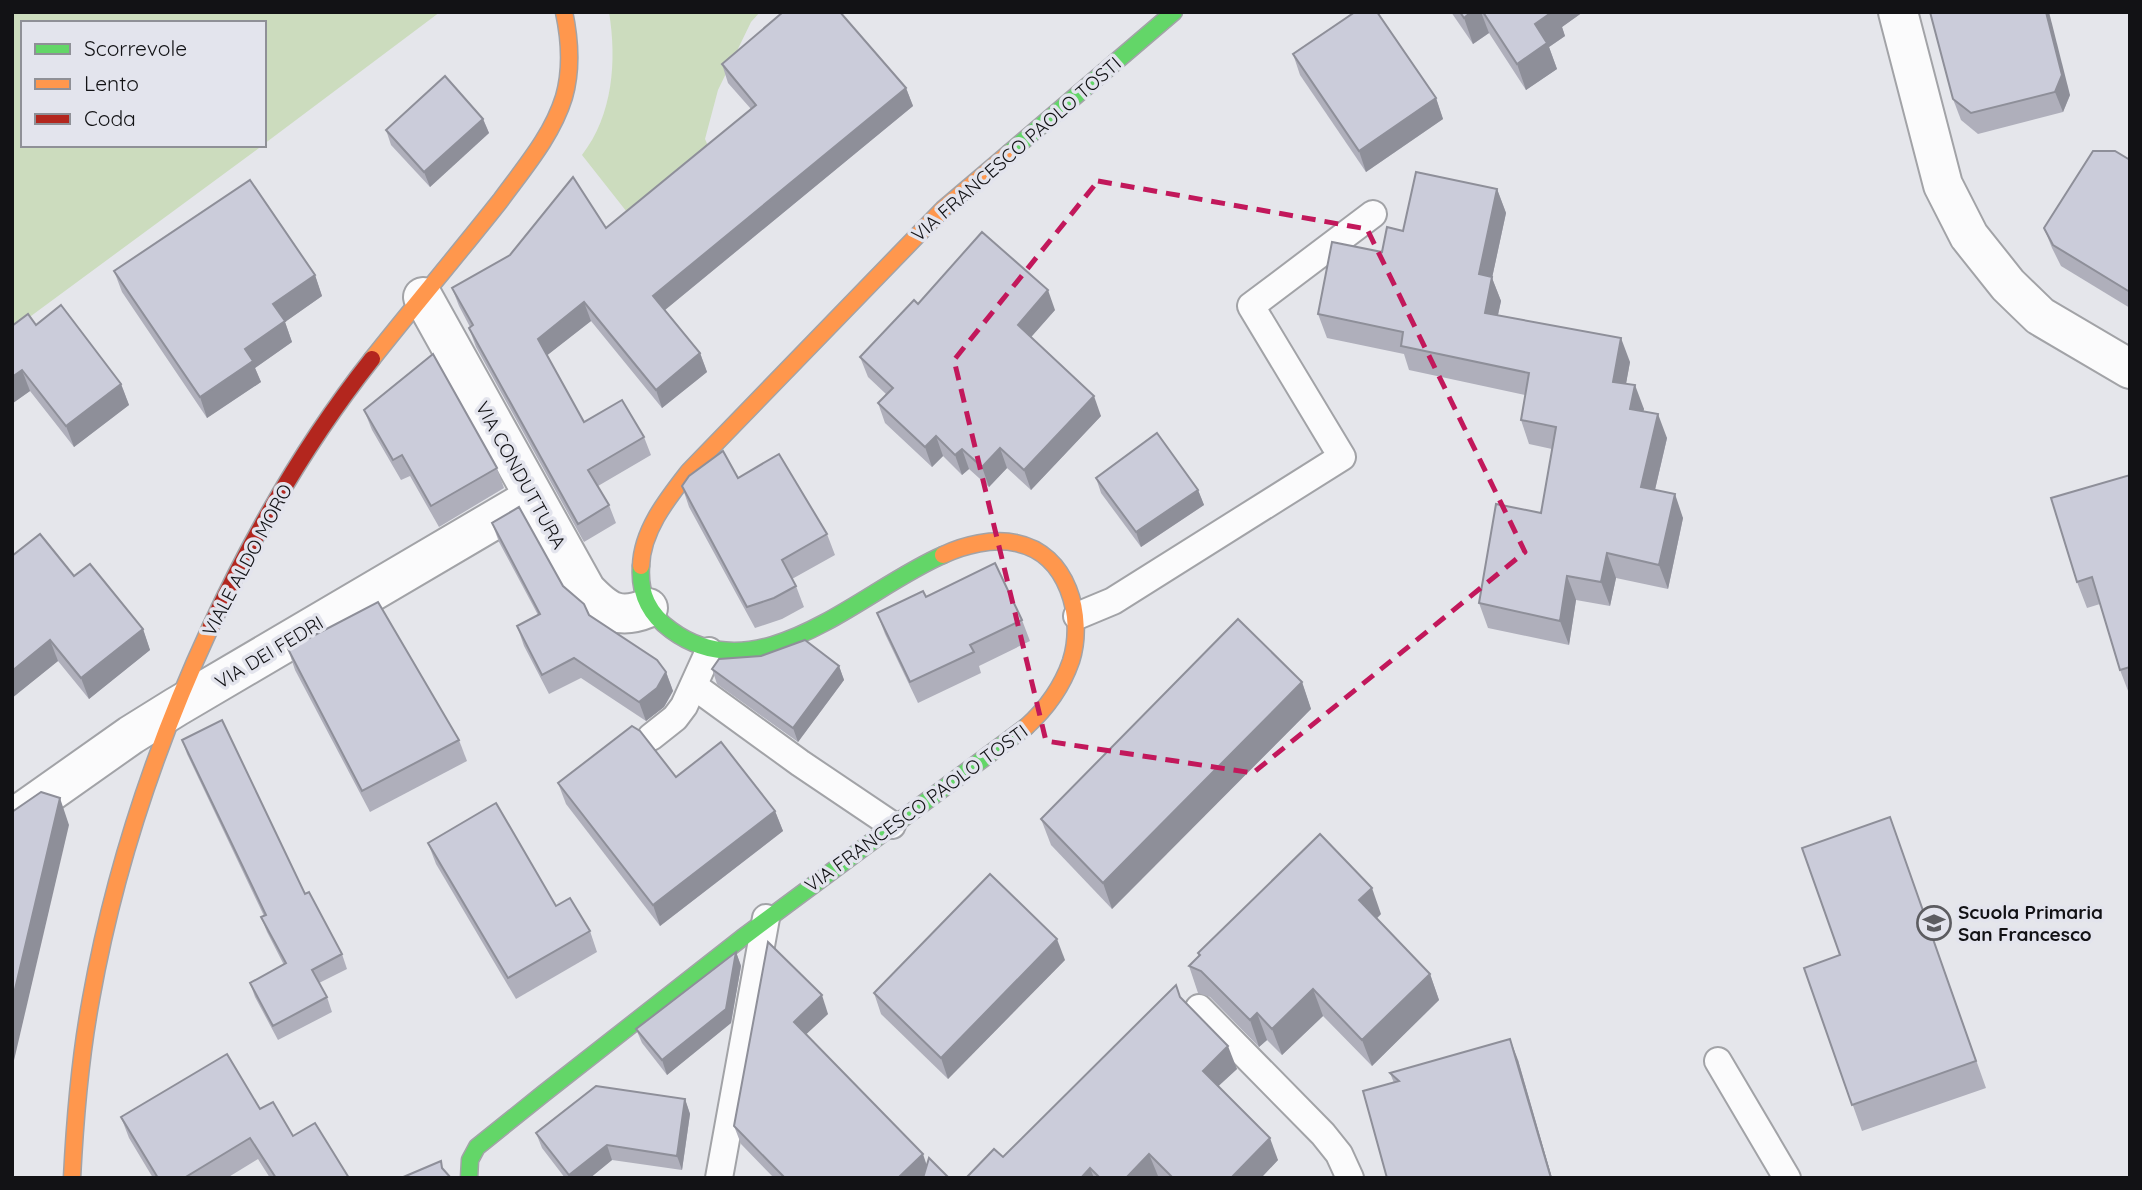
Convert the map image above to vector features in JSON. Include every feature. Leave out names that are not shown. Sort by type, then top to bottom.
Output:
[{"type":"street","name":"VIALE ALDO MORO","points":[[72,1178],[72,1140],[83,1041],[104,927],[135,816],[176,707],[237,569],[305,452],[352,384],[517,177],[553,122],[564,99],[568,76],[570,51],[564,12]]},
{"type":"street","name":"VIA FRANCESCO PAOLO TOSTI","points":[[469,1178],[470,1160],[477,1147],[587,1056],[766,918],[1014,737],[1054,699],[1067,675],[1075,643],[1077,616],[1069,590],[1058,570],[1029,546],[1017,543],[970,543],[932,558],[788,641],[748,653],[730,654],[709,652],[670,629],[648,608],[642,593],[641,577],[644,542],[660,508],[689,471],[943,209],[1174,12]]},
{"type":"street","points":[[1898,12],[1943,185],[1969,236],[2008,285],[2040,316],[2130,369]]},
{"type":"street","name":"VIA CONDUTTURA","points":[[423,297],[581,582],[594,599],[610,610],[625,615],[648,608]]},
{"type":"street","name":"VIA DEI FEDRI","points":[[12,819],[131,735],[176,707],[533,497]]},
{"type":"lane","points":[[1077,616],[1113,601],[1342,457],[1251,306],[1373,214]]},
{"type":"lane","points":[[651,737],[675,718],[694,687],[709,652]]},
{"type":"lane","points":[[694,687],[892,825]]},
{"type":"lane","points":[[719,1178],[766,918]]},
{"type":"lane","points":[[1199,1008],[1323,1134],[1339,1154],[1350,1178]]},
{"type":"lane","points":[[1718,1061],[1787,1178]]},
{"type":"highlighted area","points":[[1098,181],[1367,229],[1525,552],[1253,773],[1046,741],[954,360]]},
{"type":"green space","points":[[12,12],[440,12],[266,142],[266,21],[21,21],[21,147],[260,147],[12,330]]},
{"type":"green space","points":[[609,12],[760,12],[751,22],[718,90],[705,139],[712,155],[634,221],[582,155],[600,123],[610,87],[613,49]]},
{"type":"building","points":[[783,12],[840,12],[906,88],[653,296],[700,353],[656,390],[584,302],[538,339],[584,422],[622,400],[644,437],[588,470],[609,505],[578,524],[469,328],[473,325],[452,288],[510,255],[573,177],[606,228],[756,105],[722,64]]},
{"type":"building","points":[[1355,12],[1377,12],[1436,98],[1359,151],[1293,54]]},
{"type":"building","points":[[1460,12],[1471,12],[1464,18]]},
{"type":"building","points":[[1483,12],[1552,12],[1535,24],[1547,43],[1517,64]]},
{"type":"building","points":[[1930,12],[2046,12],[2062,75],[2055,92],[1971,113],[1953,99]]},
{"type":"building","points":[[445,76],[483,119],[424,172],[386,130]]},
{"type":"building","points":[[2093,151],[2115,151],[2130,160],[2130,292],[2053,245],[2044,228]]},
{"type":"building","points":[[1416,172],[1497,189],[1479,274],[1492,277],[1485,313],[1621,338],[1613,382],[1635,385],[1630,409],[1658,414],[1641,487],[1675,494],[1659,565],[1607,553],[1601,582],[1567,576],[1560,621],[1479,603],[1496,504],[1541,513],[1556,427],[1521,420],[1529,373],[1401,346],[1403,332],[1318,314],[1332,242],[1382,252],[1387,227],[1403,231]]},
{"type":"building","points":[[250,180],[315,275],[273,304],[285,321],[245,349],[253,361],[200,397],[114,271]]},
{"type":"building","points":[[982,232],[1048,290],[1018,325],[1094,396],[1024,470],[1000,448],[982,467],[962,449],[955,455],[936,436],[925,447],[878,403],[893,388],[860,357],[914,300],[918,304]]},
{"type":"building","points":[[61,305],[121,384],[66,426],[22,370],[12,377],[12,326],[28,314],[36,325]]},
{"type":"building","points":[[433,354],[497,468],[431,506],[402,455],[393,460],[364,410]]},
{"type":"building","points":[[1157,433],[1198,490],[1136,532],[1096,478]]},
{"type":"building","points":[[723,451],[738,478],[779,454],[827,534],[782,560],[796,586],[774,598],[747,607],[682,486],[689,476]]},
{"type":"building","points":[[2130,475],[2130,667],[2120,670],[2092,577],[2077,582],[2051,498]]},
{"type":"building","points":[[519,507],[563,586],[584,604],[589,615],[657,660],[666,672],[657,688],[639,702],[574,658],[542,675],[517,626],[540,614],[492,523]]},
{"type":"building","points":[[40,534],[74,576],[90,564],[143,629],[81,678],[50,640],[12,671],[12,556]]},
{"type":"building","points":[[995,563],[1022,620],[970,645],[974,652],[910,682],[877,613],[923,591],[926,597]]},
{"type":"building","points":[[378,602],[459,740],[362,791],[288,649]]},
{"type":"building","points":[[1238,619],[1302,682],[1103,883],[1041,819]]},
{"type":"building","points":[[805,640],[839,666],[793,728],[712,669],[719,659],[761,656]]},
{"type":"building","points":[[222,720],[305,894],[309,892],[342,954],[312,970],[327,997],[273,1026],[250,983],[286,963],[261,917],[266,915],[182,740]]},
{"type":"building","points":[[632,726],[640,731],[676,777],[721,742],[775,811],[653,905],[558,783]]},
{"type":"building","points":[[41,792],[60,798],[12,1002],[12,812]]},
{"type":"building","points":[[496,803],[556,906],[570,898],[590,931],[508,978],[428,843]]},
{"type":"building","points":[[1890,817],[1976,1061],[1852,1105],[1804,968],[1840,955],[1802,848]]},
{"type":"building","points":[[1320,834],[1372,888],[1359,900],[1430,974],[1362,1040],[1313,989],[1272,1029],[1257,1013],[1250,1020],[1201,971],[1189,966],[1200,955],[1198,953]]},
{"type":"building","points":[[990,874],[1057,939],[941,1058],[874,993]]},
{"type":"building","points":[[768,942],[822,995],[794,1022],[923,1154],[898,1178],[785,1178],[734,1126]]},
{"type":"building","points":[[736,952],[726,1009],[662,1060],[636,1029]]},
{"type":"building","points":[[1176,985],[1180,997],[1228,1046],[1203,1071],[1270,1138],[1231,1178],[1173,1178],[1149,1154],[1126,1178],[1100,1178],[1090,1168],[1081,1178],[966,1178],[994,1149],[1003,1157]]},
{"type":"building","points":[[1510,1039],[1551,1178],[1387,1178],[1363,1091],[1399,1081],[1390,1073]]},
{"type":"building","points":[[227,1054],[260,1109],[273,1102],[293,1136],[315,1123],[349,1178],[276,1178],[250,1138],[184,1178],[158,1178],[121,1117]]},
{"type":"building","points":[[596,1086],[685,1099],[677,1156],[607,1145],[569,1175],[536,1133]]},
{"type":"building","points":[[929,1158],[949,1178],[923,1178]]},
{"type":"building","points":[[441,1161],[442,1168],[451,1178],[401,1178]]},
{"type":"traffic: fast","points":[[1009,153],[1174,12]]},
{"type":"traffic: fast","points":[[641,566],[642,586],[647,602],[663,624],[705,647],[740,651],[775,644],[810,630],[943,555]]},
{"type":"traffic: fast","points":[[469,1178],[470,1160],[477,1147],[742,938],[1026,727]]},
{"type":"traffic: slow","points":[[372,359],[500,201],[552,125],[564,97],[568,76],[569,44],[564,12]]},
{"type":"traffic: slow","points":[[641,566],[642,553],[651,527],[689,471],[943,209],[1009,153]]},
{"type":"traffic: slow","points":[[943,555],[979,543],[1016,543],[1034,549],[1048,559],[1060,573],[1068,589],[1076,625],[1071,661],[1053,697],[1026,727]]},
{"type":"traffic: slow","points":[[72,1178],[84,1043],[112,903],[155,762],[211,626]]},
{"type":"traffic: jam","points":[[211,626],[264,521],[304,454],[372,359]]},
{"type":"place","name":"Scuola Primaria San Francesco","points":[[1934,923]]}]
